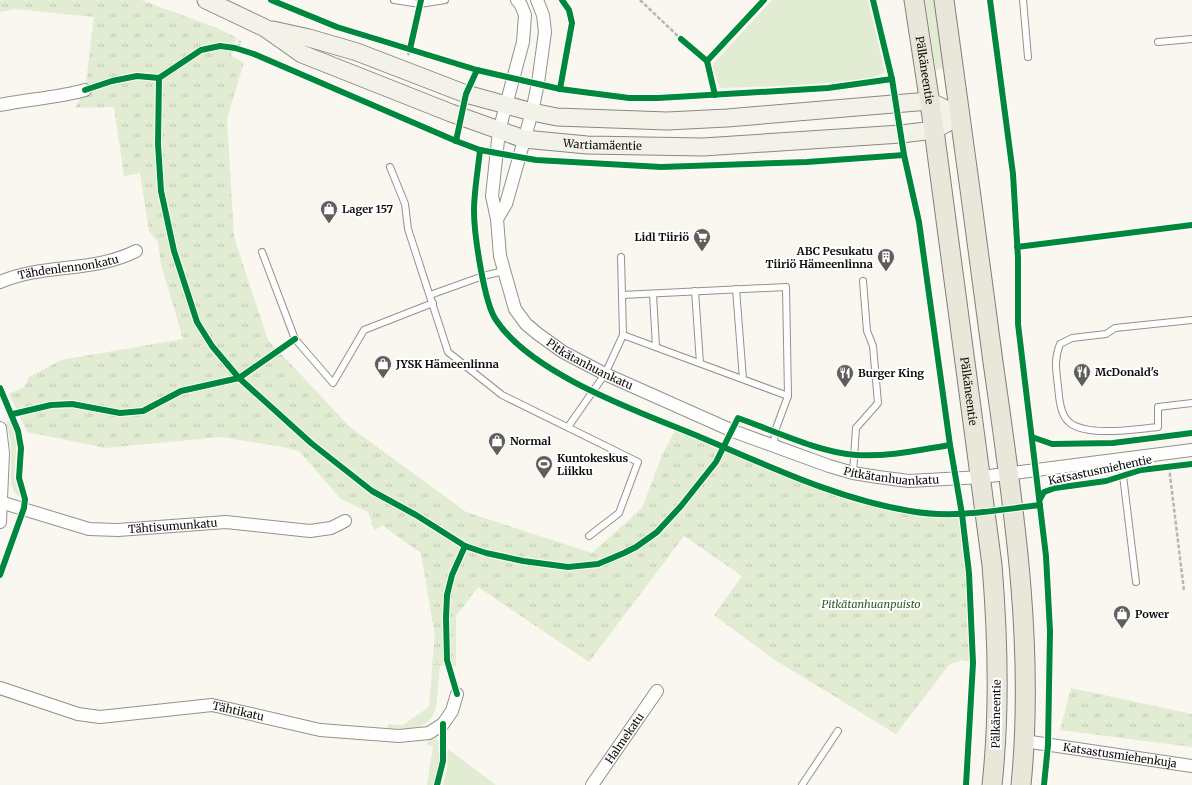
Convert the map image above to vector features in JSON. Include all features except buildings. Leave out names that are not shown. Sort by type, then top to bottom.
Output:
[{"type":"main road","name":"Wartiamäentie","points":[[206,0],[265,28],[302,54],[499,131],[524,139],[587,145],[703,147],[901,134],[934,130],[960,116]]},
{"type":"main road","name":"Pälkäneentie","points":[[914,0],[934,130],[982,477],[996,613],[997,709],[992,785]]},
{"type":"main road","points":[[944,0],[1009,473],[1023,597],[1026,657],[1024,741],[1021,785]]},
{"type":"main road","name":"Wartiamäentie","points":[[265,28],[309,38],[357,52],[466,94],[532,112],[557,117],[667,121],[929,101]]},
{"type":"main road","points":[[929,101],[960,116]]},
{"type":"street","name":"Pitkätanhuankatu","points":[[517,0],[525,15],[523,42],[499,131],[492,196],[497,219],[500,256],[515,309],[526,324],[563,352],[605,374],[733,431],[853,473],[909,481],[982,477],[1192,450]]},
{"type":"street","points":[[497,219],[506,204],[532,112],[545,32],[543,15],[537,0]]},
{"type":"street","points":[[0,105],[27,99],[68,95],[85,90]]},
{"type":"street","name":"Tähdenlennonkatu","points":[[0,282],[24,273],[91,266],[120,259],[136,251]]},
{"type":"street","points":[[0,428],[3,453],[0,522]]},
{"type":"street","name":"Tähtisumunkatu","points":[[1,502],[89,529],[118,530],[226,522],[310,531],[331,528],[345,521]]},
{"type":"street","name":"Tähtikatu","points":[[0,688],[78,714],[100,717],[212,705],[320,730],[399,736],[429,733],[443,724],[452,711],[457,694]]},
{"type":"street","name":"Halmekatu","points":[[592,785],[657,691]]},
{"type":"street","name":"Katsastusmiehenkuja","points":[[1024,741],[1192,766]]},
{"type":"lane","points":[[394,0],[420,4],[445,0]]},
{"type":"lane","points":[[1023,0],[1028,58]]},
{"type":"lane","points":[[1158,42],[1192,39]]},
{"type":"lane","points":[[390,166],[404,204],[408,229],[448,352],[502,395],[638,462],[619,513],[589,536]]},
{"type":"lane","points":[[262,252],[295,339],[333,383],[364,330],[433,303]]},
{"type":"lane","points":[[568,427],[605,374],[623,335],[621,257]]},
{"type":"lane","points":[[430,295],[482,276],[504,271]]},
{"type":"lane","points":[[853,473],[856,428],[878,403],[873,346],[867,331],[863,281]]},
{"type":"lane","points":[[622,295],[786,287],[788,396],[775,431],[774,445]]},
{"type":"lane","points":[[736,289],[743,379]]},
{"type":"lane","points":[[695,291],[700,363]]},
{"type":"lane","points":[[653,294],[656,347]]},
{"type":"lane","points":[[1192,322],[1115,328],[1106,334],[1072,338],[1060,344],[1055,357],[1059,398],[1063,412],[1070,423],[1078,427],[1112,432],[1158,426],[1158,407],[1192,403]]},
{"type":"lane","points":[[623,335],[788,396]]},
{"type":"lane","points":[[1121,459],[1136,582]]},
{"type":"lane","points":[[802,785],[838,731]]},
{"type":"path","points":[[640,0],[684,40]]},
{"type":"path","points":[[227,47],[240,49],[240,40]]},
{"type":"path","points":[[409,49],[418,51]]},
{"type":"path","points":[[268,60],[276,61],[282,66]]},
{"type":"path","points":[[1172,466],[1184,591]]},
{"type":"green space","name":"Pitkätanhuanpuisto","points":[[0,0],[141,0],[217,28],[237,38],[231,56],[244,62],[227,119],[234,237],[268,340],[350,427],[466,512],[592,553],[642,508],[663,453],[677,427],[780,472],[853,498],[889,507],[926,513],[962,514],[969,573],[973,663],[962,660],[949,665],[896,734],[775,660],[714,615],[742,576],[684,536],[589,662],[478,587],[456,616],[456,666],[432,665],[435,636],[421,553],[382,525],[375,530],[368,512],[341,499],[299,451],[221,437],[106,448],[27,432],[9,394],[24,387],[29,377],[61,360],[183,339],[161,264],[158,242],[149,231],[140,173],[124,176],[114,107],[75,108],[85,90],[94,17],[15,9],[0,12]]},
{"type":"green space","points":[[772,0],[868,0],[885,72],[858,80],[834,83],[720,88],[713,69],[713,64]]},
{"type":"green space","points":[[925,0],[936,0],[944,68],[936,70]]},
{"type":"green space","points":[[6,421],[10,421],[16,434],[15,480],[21,498],[15,493],[11,484],[11,444]]},
{"type":"green space","points":[[378,505],[451,542],[444,664],[440,665],[438,695],[433,715],[428,722],[419,726],[387,728],[388,724],[403,725],[429,707],[435,636],[422,553],[382,525],[375,530],[371,524]]},
{"type":"green space","points":[[1071,688],[1192,714],[1192,747],[1060,730]]},
{"type":"green space","points":[[436,739],[439,741],[441,752],[440,763],[434,785],[427,785],[433,746],[426,745],[428,741]]},
{"type":"green space","points":[[448,749],[496,785],[443,785],[447,769]]},
{"type":"cycle path","points":[[271,0],[337,27],[477,70],[560,89],[629,98],[658,98],[828,88],[892,79]]},
{"type":"cycle path","points":[[410,49],[421,0]]},
{"type":"cycle path","points":[[560,89],[572,23],[569,10],[562,0]]},
{"type":"cycle path","points":[[707,61],[764,0]]},
{"type":"cycle path","points":[[873,0],[892,79],[904,155],[919,222],[950,445],[962,514],[969,573],[973,663],[966,785]]},
{"type":"cycle path","points":[[990,0],[1013,174],[1018,258],[1018,324],[1046,556],[1050,631],[1048,745],[1044,785]]},
{"type":"cycle path","points":[[681,39],[707,61],[715,95]]},
{"type":"cycle path","points":[[85,90],[112,81],[137,76],[159,78],[201,50],[220,46],[235,48],[254,54],[480,150],[536,160],[661,167],[807,162],[904,155]]},
{"type":"cycle path","points":[[456,141],[466,94],[477,70]]},
{"type":"cycle path","points":[[159,78],[158,144],[161,191],[174,251],[197,322],[212,346],[239,378],[311,443],[372,491],[416,515],[465,546],[486,553],[523,561],[568,567],[598,564],[624,553],[636,547],[657,532],[681,506],[716,462],[738,418],[812,446],[856,455],[903,453],[950,445]]},
{"type":"cycle path","points":[[480,150],[474,221],[480,267],[492,311],[496,320],[513,340],[535,358],[561,375],[589,390],[648,416],[778,470],[830,490],[883,506],[926,513],[959,514],[1040,505]]},
{"type":"cycle path","points":[[1017,247],[1192,225]]},
{"type":"cycle path","points":[[13,414],[51,405],[72,404],[120,413],[143,411],[181,391],[239,378],[295,339]]},
{"type":"cycle path","points":[[0,388],[18,431],[21,448],[19,478],[25,499],[24,508],[0,575]]},
{"type":"cycle path","points":[[1032,437],[1052,444],[1113,443],[1192,433]]},
{"type":"cycle path","name":"Katsastusmiehentie","points":[[1040,499],[1044,492],[1055,488],[1106,481],[1141,470],[1192,464]]},
{"type":"cycle path","points":[[457,694],[447,660],[447,595],[452,575],[465,546]]},
{"type":"cycle path","points":[[437,785],[443,761],[443,724]]},
{"type":"place","name":"Lager 157","points":[[329,224]]},
{"type":"place","name":"Lidl Tiiriö","points":[[702,252]]},
{"type":"place","name":"ABC Pesukatu Tiiriö Hämeenlinna","points":[[886,272]]},
{"type":"place","name":"JYSK Hämeenlinna","points":[[383,379]]},
{"type":"place","name":"McDonald's","points":[[1082,387]]},
{"type":"place","name":"Burger King","points":[[845,388]]},
{"type":"place","name":"Normal","points":[[497,456]]},
{"type":"place","name":"Kuntokeskus Liikku","points":[[544,479]]},
{"type":"place","name":"Power","points":[[1122,629]]}]
